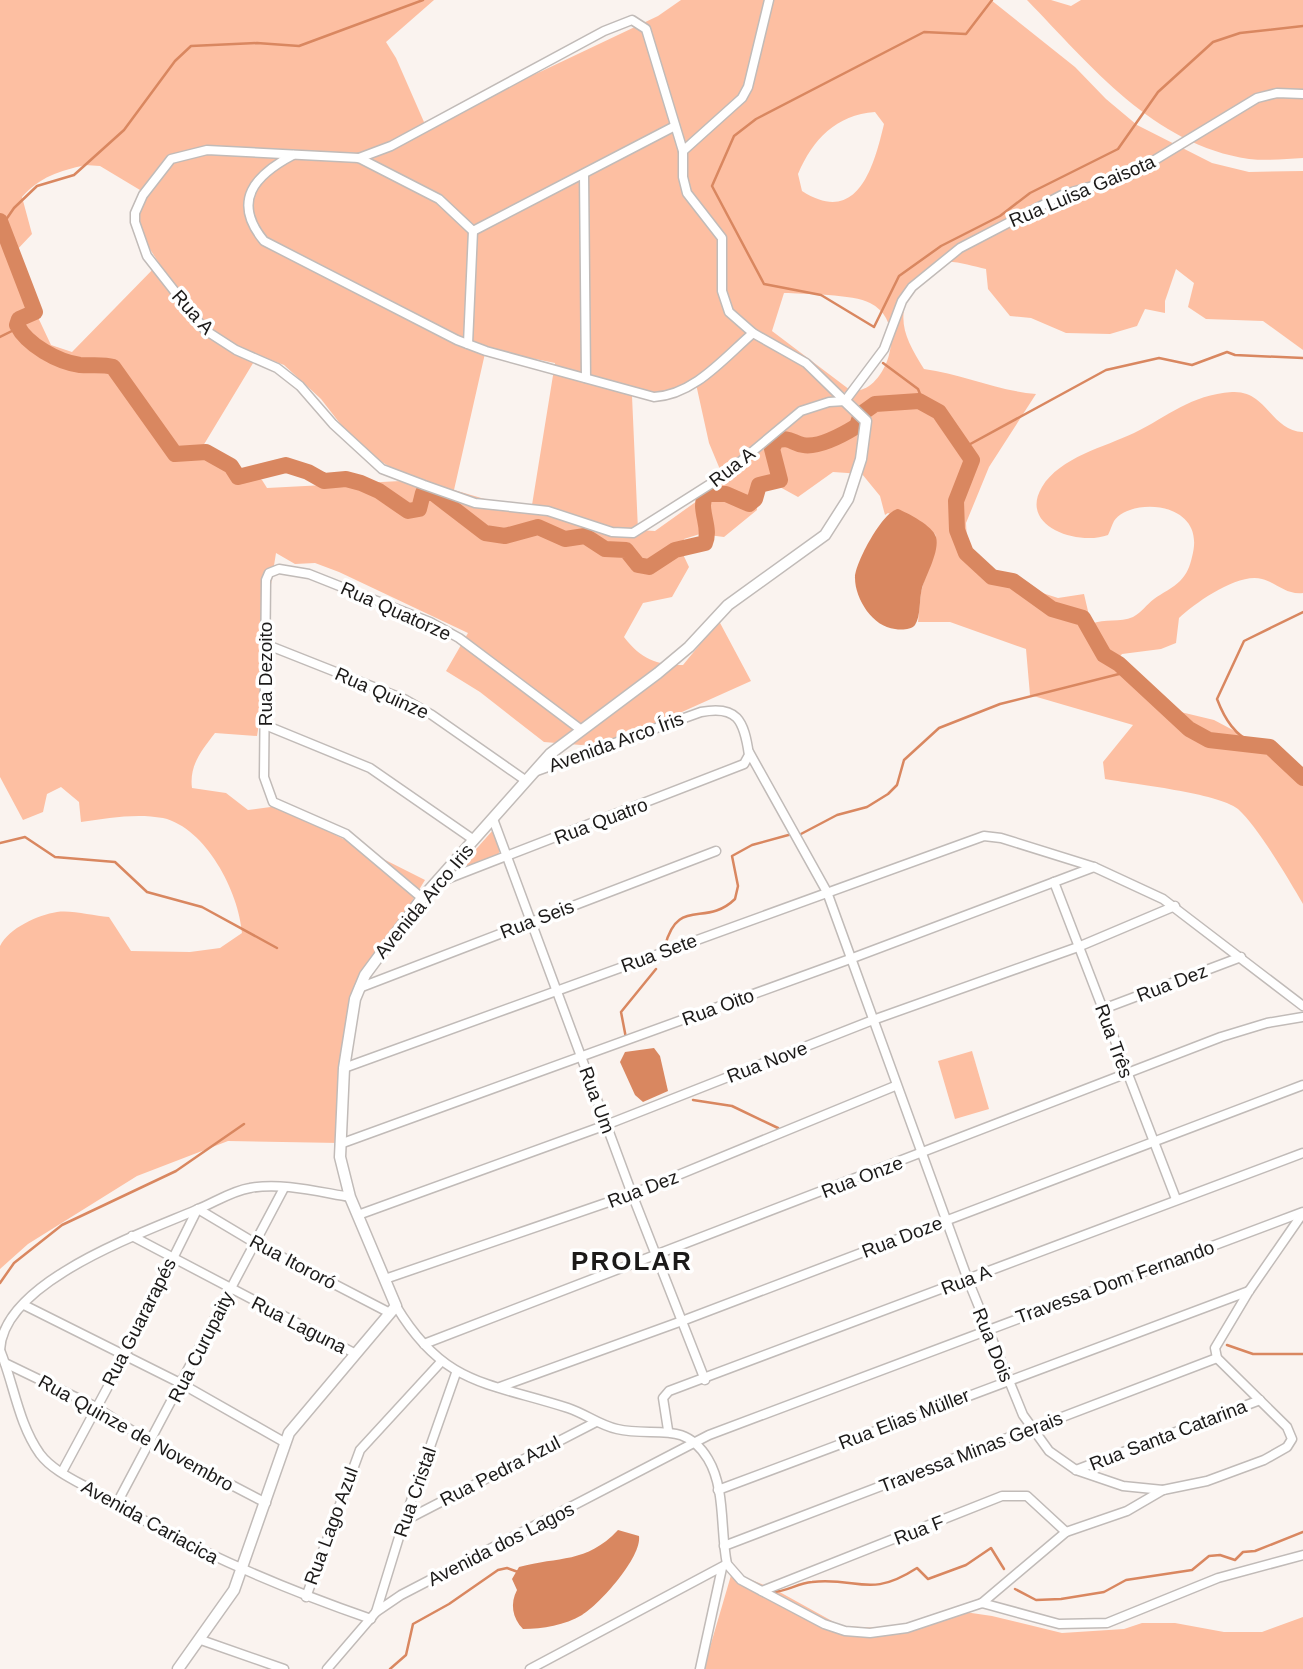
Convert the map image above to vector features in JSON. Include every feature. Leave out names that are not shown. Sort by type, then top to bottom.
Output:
[{"type":"street","points":[[683,151],[742,98],[748,87],[769,0]]},
{"type":"street","points":[[359,158],[391,146],[604,31],[632,20],[646,29],[683,151],[683,177],[687,193],[722,238],[724,302],[729,312],[753,333],[806,363],[845,401]]},
{"type":"street","name":"Rua Luisa Gaisota","points":[[845,401],[884,349],[902,301],[912,287],[960,248],[1062,195],[1130,175],[1257,98],[1277,93],[1303,94]]},
{"type":"street","points":[[468,344],[473,232],[675,125]]},
{"type":"street","name":"Rua A","points":[[473,232],[439,199],[359,158],[296,154],[206,150],[171,159],[156,175],[135,213],[137,236],[156,269],[205,330],[236,350],[277,368],[300,386],[333,424],[383,468],[475,503],[548,511],[602,529],[629,534],[659,519],[723,476],[801,411],[829,402],[845,401]]},
{"type":"street","points":[[296,154],[264,172],[251,190],[248,210],[252,227],[264,241],[468,344],[654,397],[672,396],[694,383],[753,333]]},
{"type":"street","points":[[584,174],[586,378]]},
{"type":"street","name":"Avenida Arco Iris","points":[[668,1430],[632,1432],[596,1422],[586,1415],[456,1373],[440,1363],[393,1309],[385,1279],[350,1197],[342,1169],[340,1144],[344,1068],[359,988],[375,958],[422,898],[528,777],[580,729],[658,673],[745,591],[825,535],[841,513],[861,459],[867,432],[860,414],[845,401]]},
{"type":"street","name":"Rua Quatorze","points":[[269,573],[279,569],[309,574],[444,630],[580,729]]},
{"type":"street","name":"Rua Dezoito","points":[[269,573],[266,580],[264,776],[273,802],[346,834],[422,898]]},
{"type":"street","name":"Rua Quinze","points":[[265,644],[411,703],[528,777]]},
{"type":"street","name":"Avenida Arco Íris","points":[[528,777],[701,712],[721,708],[730,710],[741,724],[749,752]]},
{"type":"street","points":[[265,725],[370,768],[474,840]]},
{"type":"street","name":"Rua Quatro","points":[[434,884],[744,764],[749,752]]},
{"type":"street","name":"Rua Dois","points":[[749,752],[827,892],[895,1086],[986,1330],[1031,1430],[1059,1460],[1076,1470],[1123,1486],[1163,1490]]},
{"type":"street","name":"Rua Um","points":[[493,819],[632,1194],[705,1380]]},
{"type":"street","name":"Rua Sete","points":[[344,1068],[974,838],[992,836],[1094,867]]},
{"type":"street","name":"Rua Seis","points":[[359,988],[716,851]]},
{"type":"street","points":[[1094,867],[1175,906],[1303,1006]]},
{"type":"street","name":"Rua Oito","points":[[340,1144],[850,959],[1094,867]]},
{"type":"street","name":"Rua Três","points":[[1054,882],[1175,1199]]},
{"type":"street","name":"Rua Nove","points":[[358,1214],[606,1125],[873,1020],[1078,947],[1175,906]]},
{"type":"street","name":"Rua Dez","points":[[1102,1009],[1241,957]]},
{"type":"street","name":"Rua Onze","points":[[424,1344],[1244,1030],[1303,1017]]},
{"type":"street","name":"Rua Doze","points":[[500,1387],[1303,1085]]},
{"type":"street","name":"Rua Dez","points":[[385,1279],[632,1194],[895,1086]]},
{"type":"street","name":"Rua A","points":[[668,1430],[663,1398],[666,1393],[1303,1153]]},
{"type":"street","name":"Avenida Cariacica","points":[[350,1197],[284,1188],[250,1188],[132,1236],[69,1268],[24,1305],[6,1327],[0,1350],[33,1441],[50,1465],[116,1505],[242,1572],[306,1597],[374,1616]]},
{"type":"street","name":"Rua Curupaity","points":[[116,1505],[284,1188]]},
{"type":"street","name":"Rua Itororó","points":[[197,1210],[255,1243],[393,1309]]},
{"type":"street","name":"Rua Guararapés","points":[[62,1472],[125,1355],[197,1210]]},
{"type":"street","points":[[724,1566],[741,1580],[838,1629],[860,1633],[907,1628],[982,1603],[1066,1532],[1127,1511],[1163,1490],[1241,1469],[1287,1447],[1292,1439],[1291,1434],[1217,1358],[1217,1342],[1303,1212]]},
{"type":"street","name":"Travessa Dom Fernando","points":[[694,1445],[709,1435],[1303,1212]]},
{"type":"street","name":"Rua Laguna","points":[[132,1236],[230,1290],[356,1354]]},
{"type":"street","name":"Rua Elias Müller","points":[[718,1490],[1249,1291]]},
{"type":"street","points":[[24,1305],[182,1384],[284,1442]]},
{"type":"street","points":[[178,1669],[229,1600],[242,1572],[284,1442],[295,1424],[393,1309]]},
{"type":"street","name":"Travessa Minas Gerais","points":[[724,1546],[1217,1358]]},
{"type":"street","name":"Rua Quinze de Novembro","points":[[5,1363],[96,1408],[151,1443],[266,1503]]},
{"type":"street","name":"Rua Lago Azul","points":[[306,1597],[359,1450],[440,1363]]},
{"type":"street","name":"Rua Cristal","points":[[374,1616],[456,1373]]},
{"type":"street","name":"Rua Santa Catarina","points":[[1076,1470],[1260,1400]]},
{"type":"street","name":"Rua Pedra Azul","points":[[404,1521],[596,1422]]},
{"type":"street","points":[[668,1430],[680,1434],[708,1459],[718,1490],[724,1566],[700,1669]]},
{"type":"street","name":"Avenida dos Lagos","points":[[327,1669],[374,1616],[401,1595],[694,1445]]},
{"type":"street","name":"Rua F","points":[[762,1591],[1003,1496],[1027,1496],[1066,1532]]},
{"type":"street","points":[[982,1603],[1059,1624],[1107,1623],[1218,1578],[1303,1555]]},
{"type":"street","points":[[530,1669],[724,1566]]},
{"type":"street","points":[[201,1640],[284,1669]]},
{"type":"shaded area","points":[[0,0],[434,0],[386,42],[396,58],[424,122],[542,71],[658,16],[681,0],[767,0],[766,7],[774,0],[991,0],[1075,67],[1106,99],[1137,125],[1212,163],[1249,172],[1303,171],[1303,350],[1263,321],[1206,319],[1188,307],[1194,283],[1176,269],[1165,301],[1165,313],[1145,309],[1137,326],[1110,334],[1066,333],[1031,318],[1010,316],[988,289],[986,269],[950,262],[934,264],[921,274],[908,296],[903,318],[907,337],[924,369],[1008,390],[1036,394],[989,467],[966,523],[968,558],[1011,583],[1058,598],[1084,594],[1091,624],[1133,617],[1177,584],[1189,567],[1194,538],[1189,524],[1179,514],[1150,507],[1135,508],[1123,513],[1114,521],[1108,535],[1096,538],[1082,538],[1055,530],[1045,523],[1038,513],[1037,501],[1042,487],[1050,477],[1071,460],[1134,433],[1180,407],[1217,394],[1244,393],[1261,403],[1283,425],[1303,432],[1303,593],[1292,592],[1262,579],[1253,578],[1230,584],[1196,604],[1179,618],[1176,643],[1161,649],[1122,654],[1112,666],[1164,708],[1214,720],[1303,767],[1303,904],[1264,841],[1238,809],[1213,798],[1105,779],[1103,762],[1133,725],[1030,695],[1026,649],[950,622],[918,622],[921,592],[935,534],[888,513],[885,515],[880,496],[862,474],[833,472],[798,497],[769,481],[755,491],[757,510],[724,537],[700,534],[684,539],[681,550],[689,567],[672,597],[643,603],[624,637],[643,656],[665,664],[683,665],[719,621],[751,681],[615,742],[581,745],[544,742],[480,692],[446,671],[468,633],[339,572],[315,563],[295,564],[276,553],[262,641],[271,650],[257,736],[215,733],[201,752],[192,772],[192,788],[226,793],[248,810],[278,806],[425,880],[359,988],[340,1143],[228,1141],[137,1176],[28,1244],[0,1269],[0,946],[4,939],[33,919],[63,912],[109,917],[131,951],[190,952],[220,948],[242,933],[234,899],[218,864],[193,834],[179,824],[163,818],[143,816],[81,822],[79,802],[61,787],[47,794],[43,812],[23,820],[0,777]],"holes":[[[875,112],[884,124],[875,157],[860,187],[850,197],[837,202],[821,200],[802,191],[798,174],[811,150],[837,124],[861,114]],[[85,165],[100,166],[140,190],[137,211],[140,228],[159,263],[72,352],[51,345],[28,296],[14,253],[32,234],[22,197],[43,180]],[[784,293],[862,300],[880,310],[887,320],[891,344],[884,368],[869,386],[843,393],[850,390],[772,331]],[[486,349],[555,363],[532,505],[488,500],[454,490]],[[258,355],[284,365],[321,399],[359,448],[395,470],[420,480],[267,488],[262,480],[203,446]],[[696,384],[709,443],[724,479],[655,531],[638,530],[634,393],[682,395]]]},
{"type":"shaded area","points":[[1027,0],[1051,0],[1071,6],[1081,0],[1303,0],[1303,158],[1249,159],[1215,151],[1183,137],[1126,99]]},
{"type":"shaded area","points":[[898,509],[925,524],[934,533],[937,543],[922,588],[917,621],[908,629],[887,627],[873,618],[858,595],[855,578],[871,539],[885,519]]},
{"type":"shaded area","points":[[493,830],[500,849],[498,856],[455,873]]},
{"type":"shaded area","points":[[654,1048],[660,1056],[668,1091],[643,1102],[635,1095],[620,1062],[625,1052]]},
{"type":"shaded area","points":[[972,1051],[989,1109],[955,1119],[938,1061]]},
{"type":"shaded area","points":[[618,1530],[639,1536],[638,1545],[627,1567],[599,1601],[582,1615],[568,1621],[523,1629],[513,1610],[517,1590],[512,1579],[519,1567],[583,1554],[595,1549]]},
{"type":"shaded area","points":[[732,1572],[776,1590],[841,1626],[899,1629],[958,1611],[992,1616],[1062,1633],[1124,1629],[1142,1623],[1175,1623],[1224,1632],[1262,1632],[1303,1617],[1303,1669],[699,1669],[710,1647]]},
{"type":"waterway","points":[[3,224],[14,208],[37,186],[74,175],[124,130],[175,61],[191,46],[257,43],[299,46],[423,0]]},
{"type":"waterway","points":[[992,0],[966,34],[924,32],[756,119],[734,136],[712,186],[764,284],[821,295],[874,327],[899,276],[941,246],[1000,216],[1030,193],[1118,149],[1158,92],[1213,42],[1240,33],[1303,26]]},
{"type":"waterway","points":[[0,221],[35,312],[19,319],[17,325],[22,332],[36,346],[62,360],[80,365],[113,367],[175,454],[206,452],[231,466],[238,477],[286,465],[324,481],[346,479],[379,491],[408,511],[419,509],[423,493],[433,493],[485,533],[505,536],[538,527],[565,539],[585,536],[605,549],[626,550],[638,565],[649,567],[675,550],[705,543],[707,531],[703,506],[706,494],[726,494],[749,504],[755,499],[759,485],[780,480],[772,449],[776,441],[787,440],[809,445],[824,442],[857,426],[861,414],[875,404],[919,401],[939,412],[972,460],[956,501],[957,530],[966,553],[992,577],[1013,581],[1052,609],[1083,618],[1104,655],[1119,664],[1189,729],[1209,740],[1270,747],[1303,778]]},
{"type":"waterway","points":[[0,337],[18,328]]},
{"type":"waterway","points":[[963,448],[1106,370],[1159,358],[1192,365],[1227,352],[1235,355],[1303,358]]},
{"type":"waterway","points":[[883,363],[918,389],[924,404]]},
{"type":"waterway","points":[[1255,745],[1242,737],[1232,726],[1217,699],[1244,641],[1303,612]]},
{"type":"waterway","points":[[799,835],[837,815],[867,807],[888,794],[897,785],[904,760],[939,728],[1000,704],[1127,672]]},
{"type":"waterway","points":[[665,946],[677,922],[685,917],[713,912],[735,899],[738,886],[732,856],[752,845],[792,834]]},
{"type":"waterway","points":[[0,843],[25,837],[55,857],[115,862],[147,892],[202,907],[277,948]]},
{"type":"waterway","points":[[626,1038],[621,1012],[656,969]]},
{"type":"waterway","points":[[693,1100],[732,1106],[778,1128]]},
{"type":"waterway","points":[[0,1283],[14,1263],[62,1225],[176,1171],[244,1124]]},
{"type":"waterway","points":[[1227,1345],[1253,1354],[1303,1354]]},
{"type":"waterway","points":[[1015,1589],[1036,1600],[1104,1592],[1126,1580],[1192,1570],[1209,1556],[1220,1555],[1235,1560],[1243,1552],[1255,1551],[1303,1532]]},
{"type":"waterway","points":[[770,1592],[812,1582],[875,1585],[887,1583],[917,1568],[928,1579],[966,1565],[991,1548],[1004,1569]]},
{"type":"waterway","points":[[390,1669],[406,1655],[413,1624],[449,1604],[498,1570],[507,1568],[518,1572]]},
{"type":"district","name":"PROLAR","points":[[632,1261]]}]
